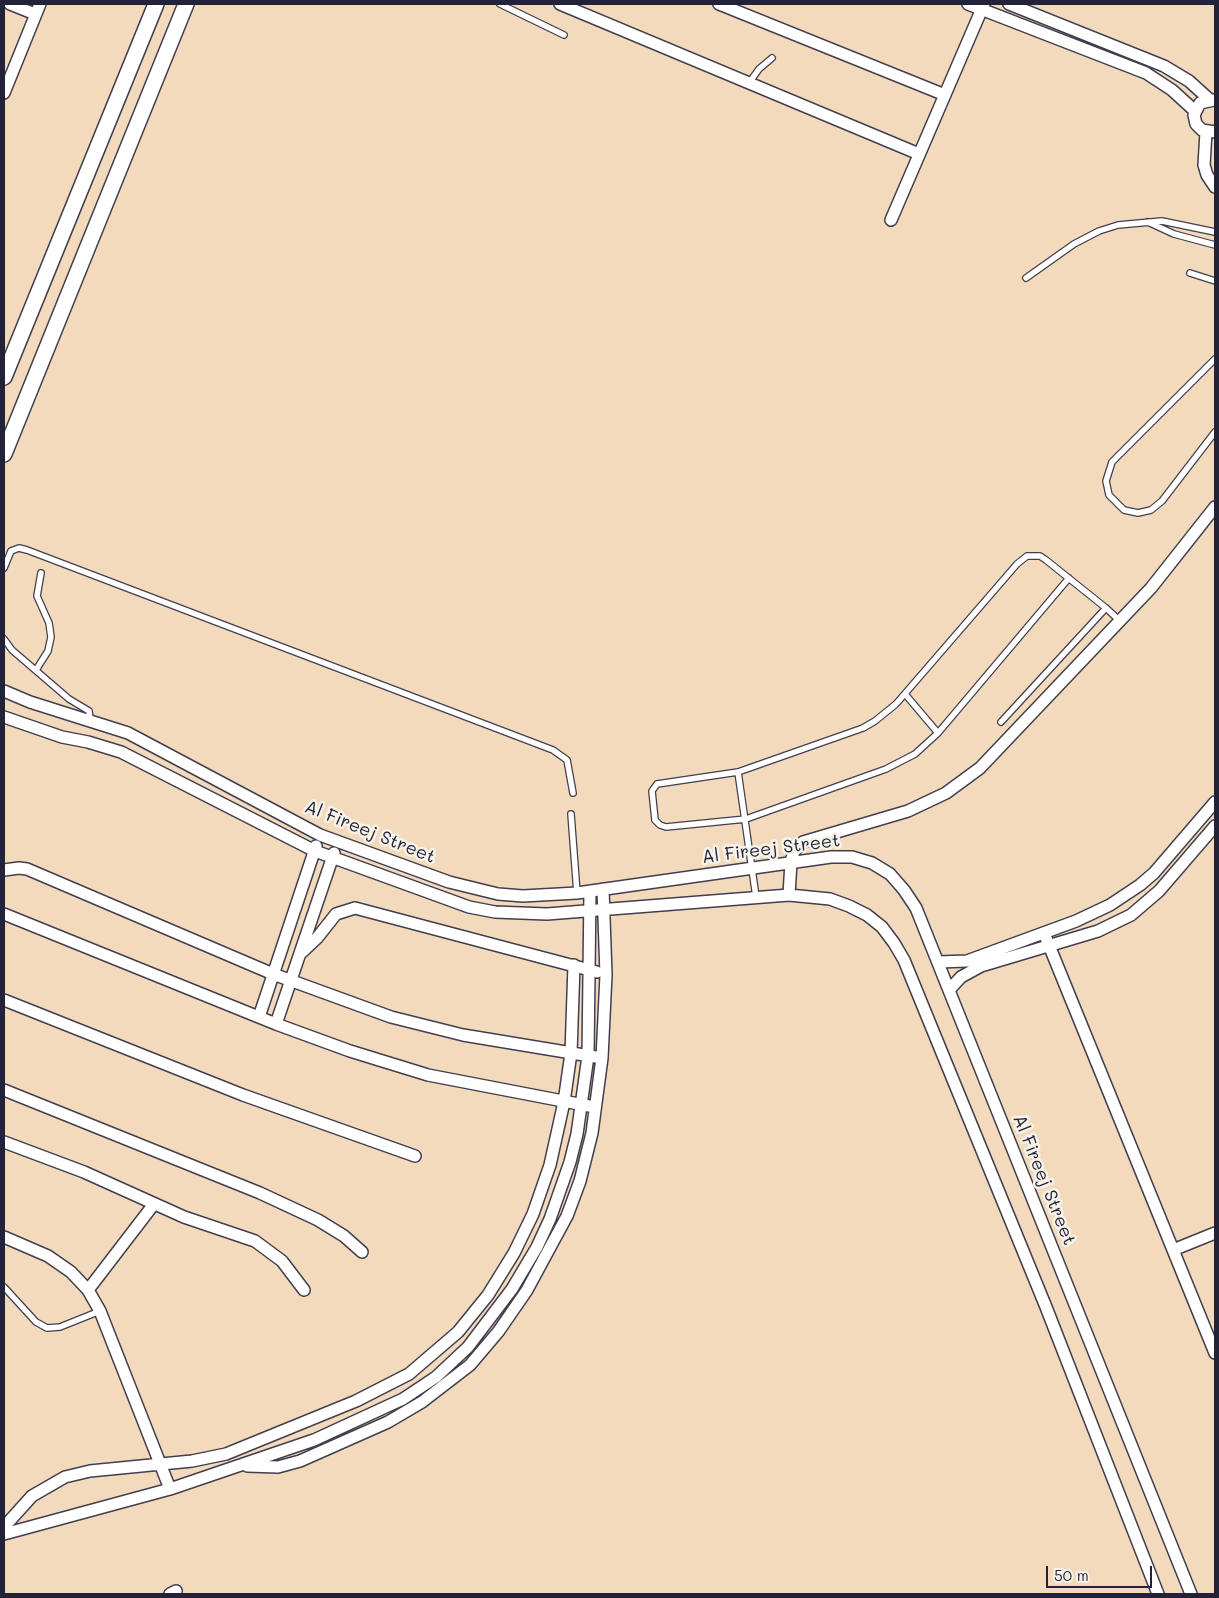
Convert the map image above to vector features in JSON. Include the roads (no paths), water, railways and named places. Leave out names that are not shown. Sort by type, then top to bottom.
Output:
[{"type":"street","points":[[4,93],[38,9],[10,4]]},
{"type":"street","points":[[4,377],[156,4]]},
{"type":"street","points":[[4,454],[186,4]]},
{"type":"street","points":[[560,4],[919,154]]},
{"type":"street","points":[[719,4],[945,95]]},
{"type":"street","points":[[968,4],[983,6],[1146,73],[1172,90],[1195,111]]},
{"type":"street","points":[[1009,4],[1164,66],[1189,81],[1214,100]]},
{"type":"street","points":[[890,220],[983,6]]},
{"type":"street","points":[[1214,100],[1200,103],[1195,111],[1196,124],[1210,132],[1204,165],[1207,175],[1215,187]]},
{"type":"street","points":[[789,895],[791,862],[798,845],[808,839],[908,811],[946,793],[995,754],[1167,569],[1215,507]]},
{"type":"street","name":"Al Fireej Street","points":[[4,691],[30,702],[128,733],[320,835],[473,889],[523,896],[577,893],[831,857],[852,857],[872,863],[890,874],[916,908],[1191,1594]]},
{"type":"street","name":"Al Fireej Street","points":[[4,718],[121,752],[315,852],[443,899],[495,912],[547,914],[789,895],[830,899],[867,915],[888,935],[904,960],[1046,1307],[1158,1594]]},
{"type":"street","points":[[72,739],[84,718]]},
{"type":"street","points":[[121,752],[128,733]]},
{"type":"street","points":[[938,962],[967,961],[1093,914],[1118,900],[1140,885],[1168,858],[1215,802]]},
{"type":"street","points":[[949,990],[961,976],[981,966],[1098,931],[1131,915],[1159,891],[1180,869],[1215,826]]},
{"type":"street","points":[[259,1017],[320,835]]},
{"type":"street","points":[[276,1024],[338,842]]},
{"type":"street","points":[[1168,858],[1180,869]]},
{"type":"street","points":[[4,870],[27,869],[273,974],[355,1005],[427,1027],[602,1058]]},
{"type":"street","points":[[243,1465],[278,1467],[300,1461],[388,1422],[422,1402],[456,1377],[485,1349],[513,1311],[540,1269],[574,1199],[587,1157],[597,1107],[602,1058],[606,975],[603,889]]},
{"type":"street","points":[[4,1534],[170,1489],[277,1454],[350,1425],[419,1389],[468,1347],[498,1309],[528,1262],[550,1219],[561,1190],[577,1134],[588,1056],[591,970],[590,891]]},
{"type":"street","points":[[300,954],[317,938],[336,914],[355,908],[606,975]]},
{"type":"street","points":[[4,914],[276,1024],[350,1051],[428,1074],[597,1107]]},
{"type":"street","points":[[1044,933],[1215,1354]]},
{"type":"street","points":[[4,1527],[32,1496],[65,1477],[90,1471],[210,1458],[267,1438],[392,1384],[409,1374],[442,1348],[458,1332],[488,1295],[524,1234],[550,1165],[564,1102],[571,1053],[574,965]]},
{"type":"street","points":[[4,1000],[243,1095],[415,1156]]},
{"type":"street","points":[[4,1090],[260,1193],[318,1220],[344,1236],[362,1252]]},
{"type":"street","points":[[4,1142],[84,1172],[184,1217],[255,1241],[282,1261],[304,1290]]},
{"type":"street","points":[[88,1290],[154,1204]]},
{"type":"street","points":[[1173,1250],[1215,1233]]},
{"type":"street","points":[[4,1237],[48,1256],[71,1272],[88,1290],[100,1311],[170,1489]]},
{"type":"street","points":[[528,1262],[540,1269]]},
{"type":"lane","points":[[500,4],[564,35]]},
{"type":"lane","points":[[749,83],[759,69],[772,58]]},
{"type":"lane","points":[[1026,278],[1074,244],[1099,231],[1127,223],[1169,221],[1212,232],[1206,242]]},
{"type":"lane","points":[[1148,222],[1174,234],[1215,245]]},
{"type":"lane","points":[[1190,273],[1215,281]]},
{"type":"lane","points":[[1215,359],[1112,462],[1106,481],[1109,495],[1124,510],[1138,513],[1152,510],[1162,501],[1215,432]]},
{"type":"lane","points":[[4,568],[11,551],[19,548],[27,550],[553,750],[567,760],[573,793]]},
{"type":"lane","points":[[1069,578],[938,733],[915,754],[886,769],[746,819],[666,827],[657,823],[652,791],[657,784],[738,772],[863,728],[886,713],[905,694],[1021,559],[1034,555],[1040,556],[1069,578],[1106,608],[1120,621]]},
{"type":"lane","points":[[36,670],[48,651],[51,637],[49,623],[37,596],[41,573]]},
{"type":"lane","points":[[1001,722],[1106,608]]},
{"type":"lane","points":[[4,639],[69,699],[89,711],[84,718]]},
{"type":"lane","points":[[905,694],[938,733]]},
{"type":"lane","points":[[738,772],[756,897]]},
{"type":"lane","points":[[571,814],[577,893]]},
{"type":"lane","points":[[4,1287],[36,1322],[47,1328],[60,1327],[100,1311]]}]
